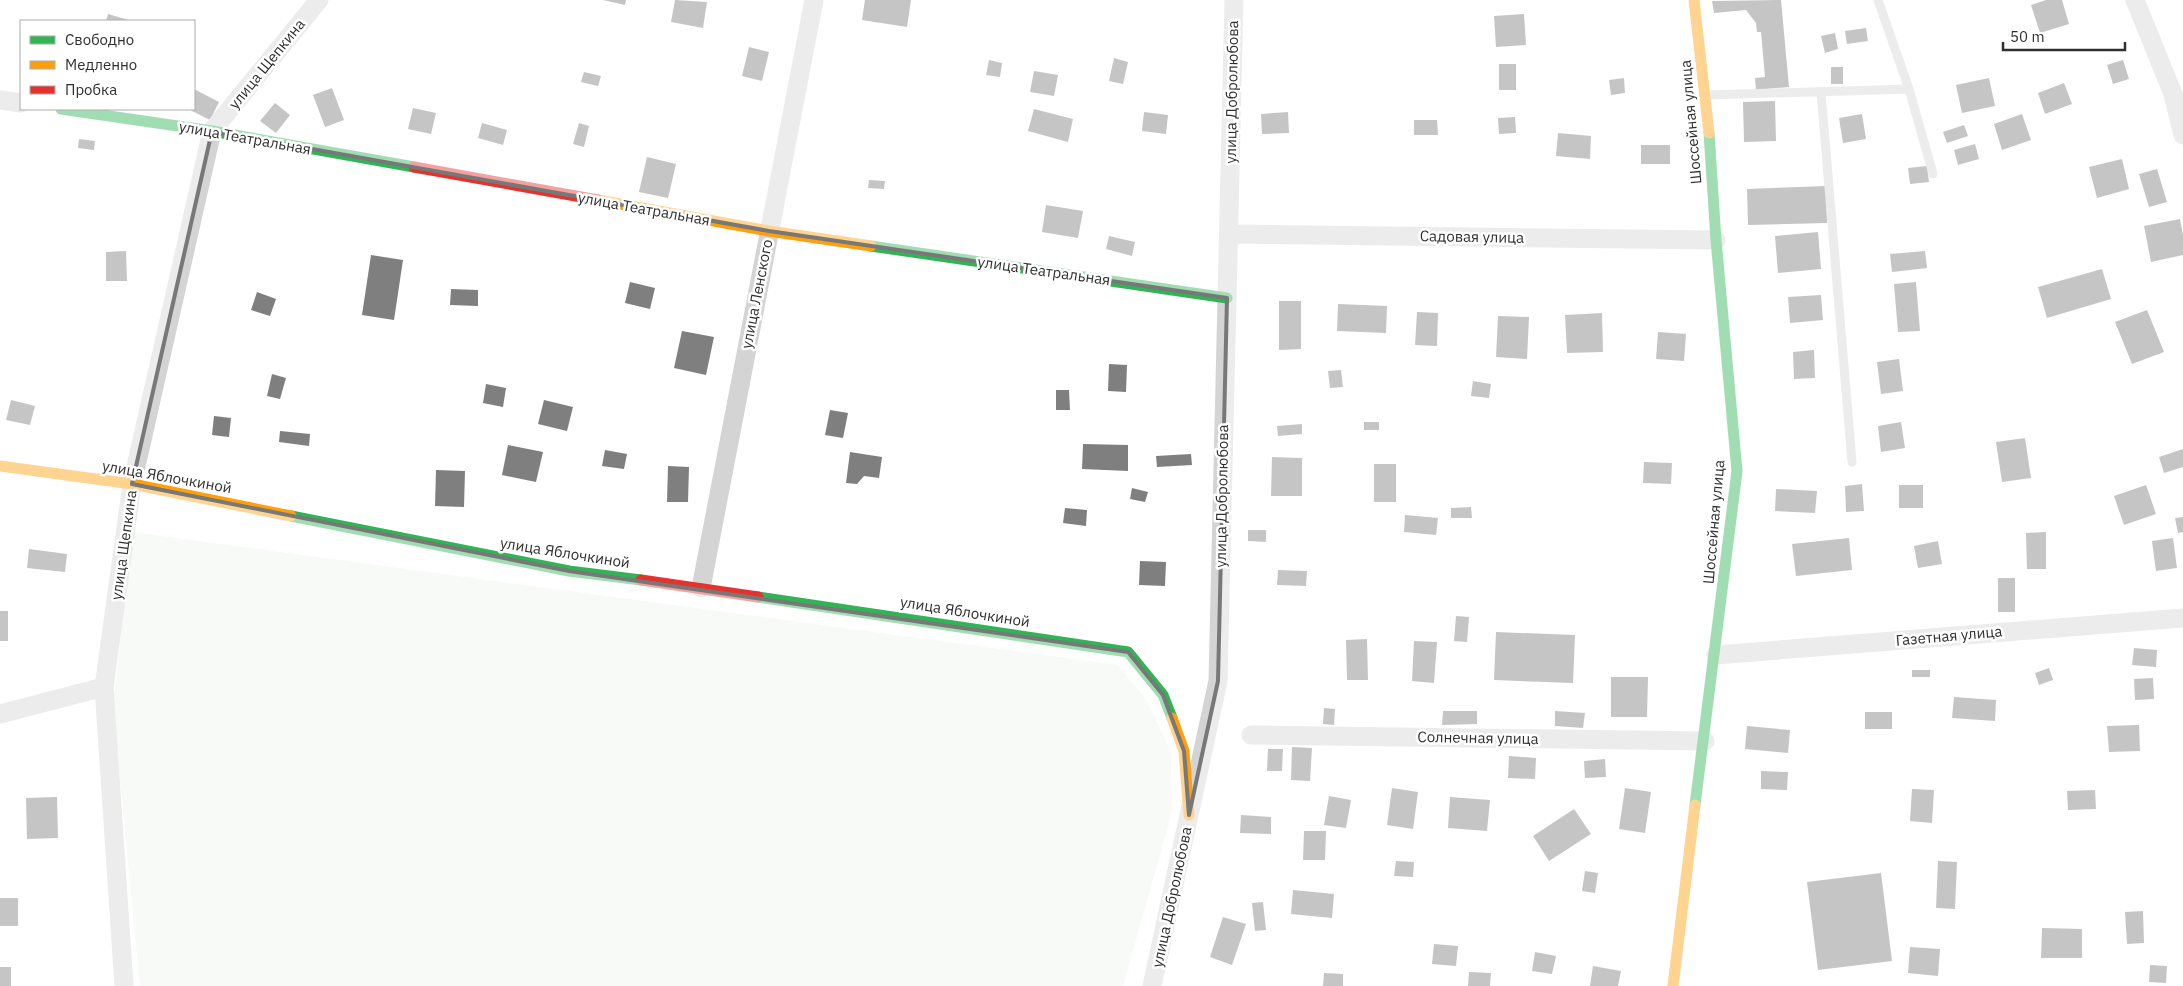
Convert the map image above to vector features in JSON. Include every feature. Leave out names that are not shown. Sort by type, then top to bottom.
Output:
[{"type":"street","name":"улица Щепкина","points":[[124,986],[104,687],[132,484],[212,131],[319,0]]},
{"type":"street","name":"улица Ленского","points":[[701,588],[814,0]]},
{"type":"street","name":"улица Добролюбова","points":[[1152,986],[1218,681],[1234,0]]},
{"type":"street","name":"Шоссейная улица","points":[[1673,986],[1716,655],[1737,471],[1705,96],[1694,0]]},
{"type":"street","points":[[2135,0],[2173,94],[2183,135]]},
{"type":"street","points":[[0,100],[20,103]]},
{"type":"street","name":"улица Театральная","points":[[69,110],[212,131],[770,231],[1227,298]]},
{"type":"street","name":"Садовая улица","points":[[1229,234],[1716,240]]},
{"type":"street","name":"улица Яблочкиной","points":[[0,466],[132,484],[569,571],[701,588],[1128,652],[1163,695],[1184,751],[1190,815]]},
{"type":"street","name":"Газетная улица","points":[[1716,655],[2183,618]]},
{"type":"street","points":[[0,714],[104,687]]},
{"type":"street","name":"Солнечная улица","points":[[1251,735],[1705,741]]},
{"type":"lane","points":[[1878,0],[1909,89],[1933,174]]},
{"type":"lane","points":[[1705,96],[1909,89]]},
{"type":"lane","points":[[1821,92],[1852,462]]},
{"type":"highlighted area","points":[[212,131],[769,231],[1227,298],[1218,681],[1189,815],[1184,751],[1163,695],[1128,652],[569,571],[132,484]]},
{"type":"shaded area","points":[[132,532],[1118,665],[1147,701],[1171,752],[1172,812],[1123,986],[140,986],[113,708]]},
{"type":"building","points":[[603,0],[626,0],[625,5]]},
{"type":"building","points":[[675,0],[707,2],[703,28],[671,22]]},
{"type":"building","points":[[865,0],[911,0],[907,27],[862,20]]},
{"type":"building","points":[[1781,0],[1789,87],[1756,90],[1755,78],[1765,77],[1761,32],[1757,32],[1756,23],[1746,10],[1714,13],[1712,1]]},
{"type":"building","points":[[2046,0],[2062,0],[2069,24],[2040,33],[2031,5]]},
{"type":"building","points":[[108,14],[129,20],[106,20]]},
{"type":"building","points":[[1524,14],[1526,45],[1496,47],[1494,16]]},
{"type":"building","points":[[1866,28],[1868,41],[1847,44],[1845,31]]},
{"type":"building","points":[[1835,33],[1838,49],[1825,53],[1821,36]]},
{"type":"building","points":[[749,47],[769,52],[762,81],[742,76]]},
{"type":"building","points":[[1114,58],[1128,62],[1123,84],[1109,81]]},
{"type":"building","points":[[989,60],[1002,63],[1000,77],[986,75]]},
{"type":"building","points":[[2123,60],[2129,79],[2113,84],[2107,65]]},
{"type":"building","points":[[1499,64],[1516,64],[1516,90],[1499,90]]},
{"type":"building","points":[[1831,67],[1843,67],[1843,84],[1831,84]]},
{"type":"building","points":[[1034,71],[1058,75],[1054,96],[1030,92]]},
{"type":"building","points":[[584,72],[601,76],[598,86],[581,82]]},
{"type":"building","points":[[1624,78],[1625,93],[1611,95],[1609,80]]},
{"type":"building","points":[[1989,78],[1995,106],[1962,113],[1956,85]]},
{"type":"building","points":[[2064,83],[2072,104],[2045,114],[2038,93]]},
{"type":"building","points":[[332,88],[344,120],[325,127],[313,95]]},
{"type":"building","points":[[195,90],[219,102],[210,120],[190,110],[195,110]]},
{"type":"building","points":[[1775,101],[1776,141],[1744,142],[1743,102]]},
{"type":"building","points":[[275,103],[290,115],[276,133],[260,121]]},
{"type":"building","points":[[413,108],[436,113],[431,134],[408,129]]},
{"type":"building","points":[[1034,109],[1073,119],[1068,142],[1028,131]]},
{"type":"building","points":[[1144,112],[1168,115],[1166,134],[1142,131]]},
{"type":"building","points":[[1288,112],[1289,133],[1262,134],[1261,114]]},
{"type":"building","points":[[1862,114],[1866,139],[1843,143],[1839,118]]},
{"type":"building","points":[[2022,114],[2031,140],[2002,150],[1994,124]]},
{"type":"building","points":[[1515,117],[1516,133],[1499,134],[1498,118]]},
{"type":"building","points":[[1414,120],[1437,120],[1438,135],[1414,135]]},
{"type":"building","points":[[482,123],[507,130],[503,145],[478,138]]},
{"type":"building","points":[[579,123],[589,126],[584,147],[573,144]]},
{"type":"building","points":[[1964,125],[1968,136],[1947,143],[1943,132]]},
{"type":"building","points":[[1558,133],[1591,136],[1590,159],[1556,156]]},
{"type":"building","points":[[79,139],[95,141],[94,150],[78,148]]},
{"type":"building","points":[[1975,144],[1979,159],[1958,165],[1954,150]]},
{"type":"building","points":[[1641,145],[1670,145],[1670,164],[1641,164]]},
{"type":"building","points":[[647,157],[676,164],[668,198],[639,192]]},
{"type":"building","points":[[2122,159],[2129,189],[2097,198],[2089,167]]},
{"type":"building","points":[[1927,166],[1929,182],[1910,184],[1908,168]]},
{"type":"building","points":[[2157,169],[2167,202],[2149,207],[2139,174]]},
{"type":"building","points":[[869,180],[885,181],[884,189],[868,188]]},
{"type":"building","points":[[1826,186],[1827,223],[1748,225],[1747,189]]},
{"type":"building","points":[[1046,205],[1083,211],[1078,238],[1042,232]]},
{"type":"building","points":[[2180,219],[2183,235],[2183,255],[2151,262],[2144,226]]},
{"type":"building","points":[[1818,232],[1821,269],[1778,273],[1775,236]]},
{"type":"building","points":[[1109,236],[1135,242],[1132,256],[1106,249]]},
{"type":"building","points":[[126,251],[127,281],[106,281],[106,252]]},
{"type":"building","points":[[1925,251],[1927,268],[1892,272],[1890,254]]},
{"type":"building","points":[[371,255],[403,260],[394,320],[362,315]]},
{"type":"building","points":[[2102,269],[2111,299],[2047,318],[2038,287]]},
{"type":"building","points":[[630,282],[655,288],[650,309],[625,303]]},
{"type":"building","points":[[1916,282],[1920,331],[1898,332],[1894,284]]},
{"type":"building","points":[[451,289],[478,290],[478,306],[450,305]]},
{"type":"building","points":[[257,292],[276,299],[270,316],[251,310]]},
{"type":"building","points":[[1821,295],[1823,320],[1790,323],[1788,297]]},
{"type":"building","points":[[1279,301],[1301,301],[1301,349],[1279,350]]},
{"type":"building","points":[[1338,304],[1387,306],[1386,333],[1337,331]]},
{"type":"building","points":[[2147,310],[2164,352],[2132,364],[2115,322]]},
{"type":"building","points":[[1417,312],[1438,313],[1437,346],[1415,345]]},
{"type":"building","points":[[1602,313],[1603,352],[1567,353],[1565,315]]},
{"type":"building","points":[[1498,316],[1529,317],[1527,359],[1496,357]]},
{"type":"building","points":[[682,331],[714,337],[706,375],[674,368]]},
{"type":"building","points":[[1658,332],[1686,334],[1684,361],[1656,359]]},
{"type":"building","points":[[1814,350],[1815,378],[1794,379],[1793,352]]},
{"type":"building","points":[[1899,359],[1903,391],[1881,394],[1877,362]]},
{"type":"building","points":[[1109,364],[1127,365],[1126,392],[1108,391]]},
{"type":"building","points":[[1341,370],[1343,387],[1330,388],[1328,371]]},
{"type":"building","points":[[272,374],[286,378],[280,399],[267,396]]},
{"type":"building","points":[[1473,381],[1491,384],[1489,398],[1471,396]]},
{"type":"building","points":[[486,384],[506,388],[503,407],[483,403]]},
{"type":"building","points":[[1056,390],[1069,390],[1070,410],[1056,410]]},
{"type":"building","points":[[11,400],[35,406],[30,425],[6,420]]},
{"type":"building","points":[[544,400],[573,407],[567,431],[538,424]]},
{"type":"building","points":[[830,410],[848,413],[843,438],[825,435]]},
{"type":"building","points":[[214,416],[231,418],[229,437],[212,435]]},
{"type":"building","points":[[1364,422],[1379,422],[1379,430],[1364,430]]},
{"type":"building","points":[[1901,422],[1905,448],[1881,452],[1878,426]]},
{"type":"building","points":[[1302,424],[1302,434],[1278,436],[1277,426]]},
{"type":"building","points":[[280,431],[310,434],[309,446],[279,442]]},
{"type":"building","points":[[2025,438],[2031,478],[2002,482],[1996,442]]},
{"type":"building","points":[[1083,444],[1128,445],[1128,471],[1082,469]]},
{"type":"building","points":[[508,445],[543,452],[536,482],[502,475]]},
{"type":"building","points":[[2183,449],[2183,467],[2164,473],[2159,457]]},
{"type":"building","points":[[605,450],[627,454],[624,469],[602,466]]},
{"type":"building","points":[[850,452],[882,457],[879,478],[864,476],[857,484],[846,483]]},
{"type":"building","points":[[1191,454],[1192,465],[1157,467],[1156,456]]},
{"type":"building","points":[[1272,457],[1302,458],[1302,496],[1271,496]]},
{"type":"building","points":[[1644,462],[1672,463],[1671,484],[1643,483]]},
{"type":"building","points":[[1374,464],[1396,464],[1396,502],[1374,502]]},
{"type":"building","points":[[668,466],[689,467],[688,502],[667,502]]},
{"type":"building","points":[[436,470],[465,471],[464,507],[435,506]]},
{"type":"building","points":[[1862,484],[1864,511],[1846,512],[1845,486]]},
{"type":"building","points":[[1899,485],[1923,485],[1923,508],[1899,508]]},
{"type":"building","points":[[2146,485],[2156,514],[2124,525],[2114,496]]},
{"type":"building","points":[[1132,488],[1148,492],[1145,502],[1130,499]]},
{"type":"building","points":[[1776,489],[1817,491],[1815,513],[1775,511]]},
{"type":"building","points":[[1471,507],[1472,518],[1451,518],[1451,508]]},
{"type":"building","points":[[1065,508],[1087,510],[1086,526],[1063,523]]},
{"type":"building","points":[[1405,515],[1438,518],[1436,535],[1404,532]]},
{"type":"building","points":[[2183,517],[2183,532],[2178,533],[2175,518]]},
{"type":"building","points":[[1248,530],[1266,530],[1266,542],[1248,541]]},
{"type":"building","points":[[2046,532],[2046,569],[2027,569],[2026,533]]},
{"type":"building","points":[[1849,538],[1852,570],[1796,576],[1792,544]]},
{"type":"building","points":[[2173,538],[2177,568],[2156,571],[2152,541]]},
{"type":"building","points":[[1938,541],[1942,564],[1918,568],[1914,546]]},
{"type":"building","points":[[29,549],[67,554],[65,572],[27,568]]},
{"type":"building","points":[[1140,561],[1166,562],[1165,586],[1139,585]]},
{"type":"building","points":[[1278,570],[1307,571],[1306,586],[1277,585]]},
{"type":"building","points":[[1998,578],[2015,578],[2015,612],[1998,612]]},
{"type":"building","points":[[0,611],[8,611],[8,641],[0,641]]},
{"type":"building","points":[[1456,616],[1469,617],[1467,642],[1454,641]]},
{"type":"building","points":[[1496,632],[1575,635],[1573,683],[1494,680]]},
{"type":"building","points":[[1367,639],[1368,680],[1347,680],[1346,640]]},
{"type":"building","points":[[1414,641],[1437,642],[1434,683],[1412,681]]},
{"type":"building","points":[[2134,648],[2157,650],[2156,667],[2132,665]]},
{"type":"building","points":[[2049,668],[2053,680],[2039,685],[2035,673]]},
{"type":"building","points":[[1912,670],[1930,670],[1930,677],[1912,677]]},
{"type":"building","points":[[1611,677],[1648,677],[1647,717],[1611,717]]},
{"type":"building","points":[[2153,678],[2154,699],[2135,700],[2134,679]]},
{"type":"building","points":[[1954,697],[1996,700],[1995,721],[1952,718]]},
{"type":"building","points":[[1324,708],[1335,709],[1334,725],[1323,724]]},
{"type":"building","points":[[1443,711],[1477,711],[1477,724],[1442,725]]},
{"type":"building","points":[[1555,711],[1585,713],[1583,728],[1555,726]]},
{"type":"building","points":[[1865,712],[1892,712],[1892,729],[1865,729]]},
{"type":"building","points":[[2139,725],[2140,751],[2109,752],[2107,726]]},
{"type":"building","points":[[1747,726],[1790,730],[1788,753],[1745,749]]},
{"type":"building","points":[[1292,747],[1312,748],[1310,781],[1291,780]]},
{"type":"building","points":[[1268,749],[1283,749],[1282,771],[1267,771]]},
{"type":"building","points":[[1509,756],[1536,758],[1535,779],[1508,778]]},
{"type":"building","points":[[1605,759],[1606,777],[1585,778],[1584,761]]},
{"type":"building","points":[[1761,771],[1788,772],[1787,790],[1761,789]]},
{"type":"building","points":[[1392,788],[1418,792],[1413,829],[1387,825]]},
{"type":"building","points":[[1625,788],[1651,792],[1645,833],[1619,829]]},
{"type":"building","points":[[1912,789],[1934,790],[1932,823],[1910,821]]},
{"type":"building","points":[[2095,790],[2096,809],[2068,810],[2067,791]]},
{"type":"building","points":[[1329,796],[1351,800],[1346,828],[1324,825]]},
{"type":"building","points":[[57,797],[58,838],[27,839],[26,798]]},
{"type":"building","points":[[1450,797],[1490,800],[1487,831],[1448,828]]},
{"type":"building","points":[[1574,809],[1591,834],[1549,861],[1533,836]]},
{"type":"building","points":[[1241,815],[1271,817],[1271,834],[1240,833]]},
{"type":"building","points":[[1304,831],[1326,831],[1325,860],[1303,860]]},
{"type":"building","points":[[1396,861],[1414,862],[1413,877],[1394,876]]},
{"type":"building","points":[[1938,861],[1957,862],[1955,909],[1936,908]]},
{"type":"building","points":[[1585,871],[1598,873],[1595,893],[1582,891]]},
{"type":"building","points":[[1881,873],[1892,961],[1818,970],[1807,882]]},
{"type":"building","points":[[1293,890],[1334,894],[1332,918],[1291,914]]},
{"type":"building","points":[[0,898],[18,898],[18,926],[0,926]]},
{"type":"building","points":[[1263,902],[1266,930],[1255,931],[1252,903]]},
{"type":"building","points":[[2143,911],[2144,943],[2127,944],[2125,912]]},
{"type":"building","points":[[1223,917],[1246,924],[1232,965],[1210,957]]},
{"type":"building","points":[[2042,928],[2082,929],[2082,958],[2041,958]]},
{"type":"building","points":[[1434,944],[1458,946],[1456,966],[1432,964]]},
{"type":"building","points":[[1910,947],[1940,949],[1938,976],[1908,973]]},
{"type":"building","points":[[1535,952],[1556,956],[1552,974],[1532,971]]},
{"type":"building","points":[[2150,965],[2167,966],[2166,983],[2149,982]]},
{"type":"building","points":[[1593,966],[1621,971],[1618,986],[1590,986]]},
{"type":"building","points":[[0,967],[11,967],[11,986],[0,986]]},
{"type":"building","points":[[1469,972],[1491,973],[1490,986],[1468,986]]},
{"type":"building","points":[[1324,973],[1343,974],[1343,986],[1323,986]]},
{"type":"traffic: fast","points":[[68,110],[212,131],[414,167]]},
{"type":"traffic: fast","points":[[1695,805],[1737,471],[1716,240],[1709,133]]},
{"type":"traffic: fast","points":[[871,246],[1227,298]]},
{"type":"traffic: fast","points":[[291,516],[569,571],[641,580]]},
{"type":"traffic: fast","points":[[758,597],[1128,652],[1163,695],[1172,718]]},
{"type":"traffic: slow","points":[[1694,0],[1709,133]]},
{"type":"traffic: slow","points":[[598,200],[769,231],[871,246]]},
{"type":"traffic: slow","points":[[0,466],[132,484],[291,516]]},
{"type":"traffic: slow","points":[[1172,718],[1184,751],[1189,815]]},
{"type":"traffic: slow","points":[[1673,986],[1695,805]]},
{"type":"traffic: jam","points":[[414,167],[598,200]]},
{"type":"traffic: jam","points":[[641,580],[758,597]]}]
